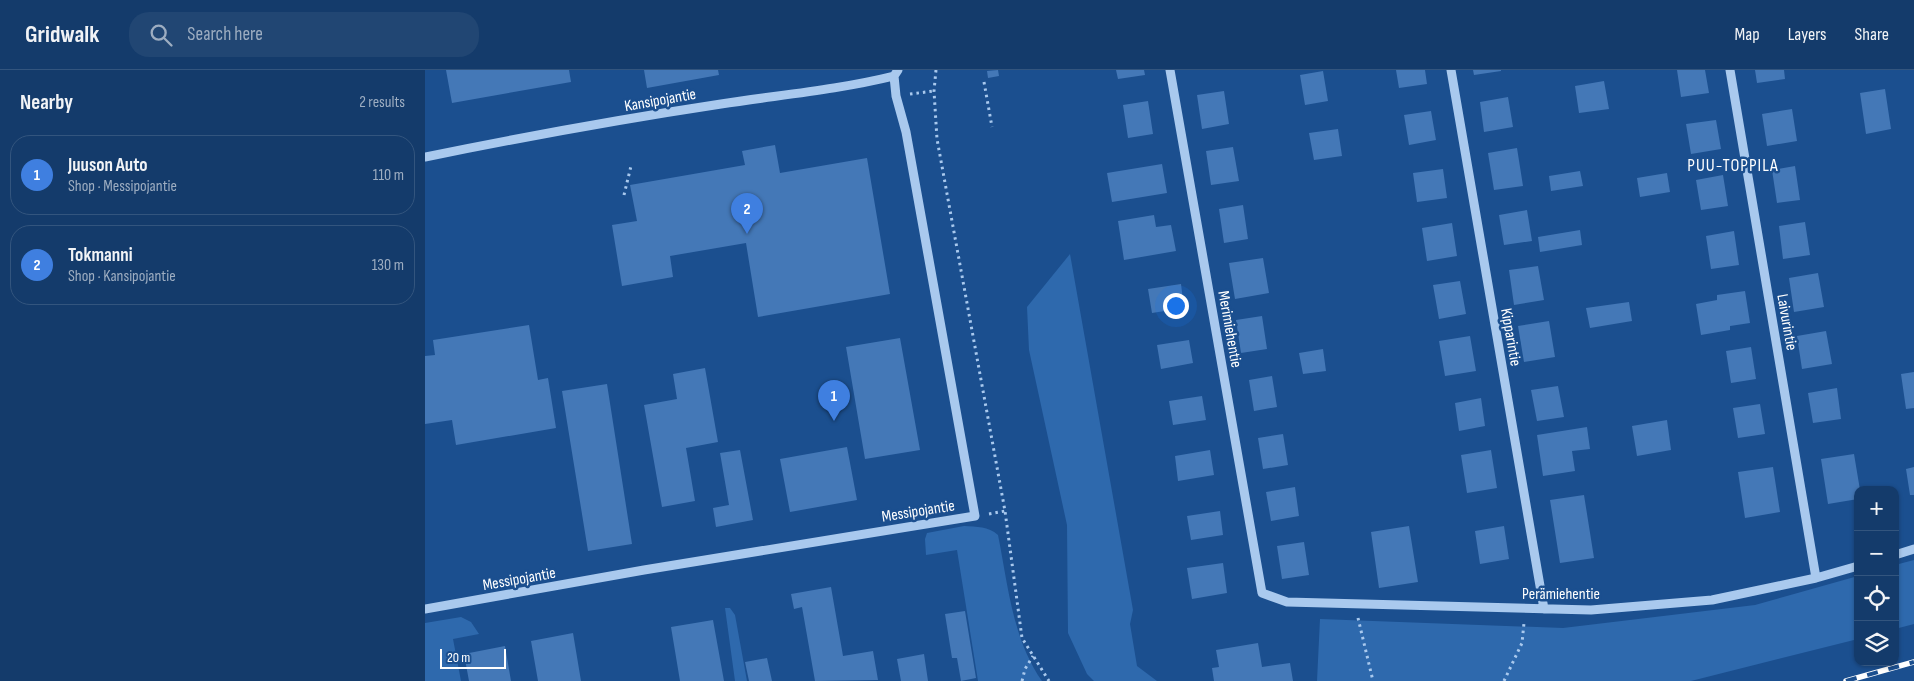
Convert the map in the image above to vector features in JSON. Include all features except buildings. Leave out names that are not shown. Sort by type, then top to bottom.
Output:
[{"type":"street","name":"Merimiehentie","points":[[1169,70],[1262,592]]},
{"type":"street","name":"Kipparintie","points":[[1451,70],[1544,609]]},
{"type":"street","name":"Laivurintie","points":[[1730,70],[1816,578]]},
{"type":"street","name":"Messipojantie","points":[[425,609],[644,570],[975,516],[906,132],[896,96],[896,73]]},
{"type":"street","name":"Kansipojantie","points":[[425,157],[524,137],[702,107],[856,86],[896,73]]},
{"type":"street","points":[[1899,554],[1914,549]]},
{"type":"street","name":"Perämiehentie","points":[[1262,592],[1287,602],[1591,610],[1712,600],[1816,578],[1854,567]]},
{"type":"path","points":[[935,70],[934,91],[937,139],[1005,511],[1022,638],[1049,681]]},
{"type":"path","points":[[984,82],[992,128]]},
{"type":"path","points":[[896,96],[934,91]]},
{"type":"path","points":[[624,195],[631,166]]},
{"type":"path","points":[[1355,604],[1373,681]]},
{"type":"path","points":[[1503,681],[1521,643],[1526,608]]},
{"type":"path","points":[[1022,681],[1025,668],[1033,656]]},
{"type":"shaded area","points":[[1070,254],[1133,610],[1130,624],[1137,666],[1157,681],[1094,681],[1087,674],[1068,633],[1067,525],[1029,350],[1027,307]]},
{"type":"shaded area","points":[[964,526],[986,528],[998,535],[1008,591],[1018,629],[1024,647],[1042,681],[978,681],[957,550],[926,555],[925,539],[927,533]]},
{"type":"shaded area","points":[[1914,560],[1914,624],[1899,628],[1899,576],[1899,564]]},
{"type":"shaded area","points":[[1854,577],[1854,640],[1691,681],[1317,681],[1320,619],[1563,628],[1755,605]]},
{"type":"shaded area","points":[[725,608],[730,608],[735,615],[747,681],[735,681]]},
{"type":"shaded area","points":[[461,617],[471,622],[479,634],[453,639],[461,681],[425,681],[425,623]]},
{"type":"railway","points":[[1846,681],[1914,662]]},
{"type":"place","name":"Tokmanni","points":[[747,234]]},
{"type":"place","name":"Juuson Auto","points":[[834,421]]},
{"type":"district","name":"PUU-TOPPILA","points":[[1733,165]]}]
